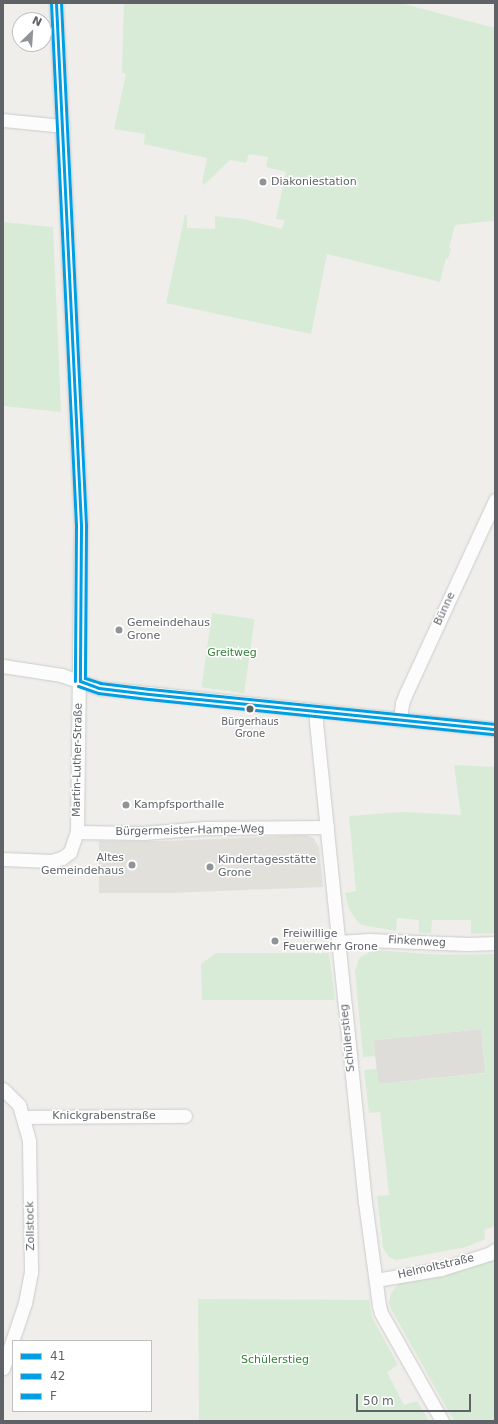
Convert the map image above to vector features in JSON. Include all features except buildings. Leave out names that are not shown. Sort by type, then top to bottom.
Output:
[{"type":"street","name":"Martin-Luther-Straße","points":[[56,3],[81,524],[80,681],[75,838]]},
{"type":"street","points":[[3,120],[63,126]]},
{"type":"street","name":"Bünne","points":[[400,720],[402,703],[406,693],[495,500]]},
{"type":"street","points":[[3,666],[61,675],[99,688],[316,712],[495,729]]},
{"type":"street","name":"Schülerstieg","points":[[316,712],[365,1202],[381,1313],[442,1421]]},
{"type":"street","name":"Bürgermeister-Hampe-Weg","points":[[75,838],[205,828],[327,827]]},
{"type":"street","points":[[3,859],[51,861],[62,858],[70,852],[75,838]]},
{"type":"street","name":"Finkenweg","points":[[339,942],[369,940],[460,944],[495,943]]},
{"type":"street","name":"Zollstock","points":[[3,1089],[19,1105],[24,1116],[30,1141],[31,1272],[25,1303],[12,1340]]},
{"type":"street","name":"Knickgrabenstraße","points":[[24,1116],[185,1116]]},
{"type":"street","name":"Helmoltstraße","points":[[376,1280],[441,1268],[489,1254],[495,1250]]},
{"type":"street","name":"Zollstock","points":[[3,1368],[12,1341]]},
{"type":"shaded area","name":"Kindertagesstätte Grone","points":[[305,835],[313,838],[319,847],[323,887],[169,893],[99,893],[99,841],[167,841]]},
{"type":"shaded area","points":[[481,1029],[486,1073],[378,1084],[374,1040]]},
{"type":"green space","points":[[124,3],[400,3],[495,28],[495,222],[492,221],[455,225],[449,248],[451,249],[448,259],[446,258],[440,282],[327,254],[311,334],[166,303],[185,215],[187,215],[187,228],[215,229],[215,216],[243,219],[282,229],[285,220],[276,219],[286,172],[266,167],[268,157],[249,154],[246,163],[230,160],[204,185],[202,183],[207,158],[144,144],[145,134],[114,129],[126,74],[122,73]]},
{"type":"green space","points":[[3,222],[53,227],[61,412],[3,406]]},
{"type":"green space","name":"Greitweg","points":[[212,613],[255,619],[244,693],[202,687]]},
{"type":"green space","points":[[454,765],[495,767],[495,933],[471,934],[471,920],[432,920],[431,933],[419,933],[419,920],[397,918],[396,931],[362,925],[357,921],[349,909],[345,893],[356,891],[349,816],[403,812],[461,815]]},
{"type":"green space","points":[[374,950],[443,955],[495,954],[495,1226],[484,1230],[485,1239],[466,1247],[396,1260],[389,1257],[383,1248],[377,1196],[389,1195],[380,1112],[369,1113],[364,1070],[377,1069],[379,1084],[486,1073],[481,1029],[374,1040],[375,1056],[363,1057],[355,971],[360,957]]},
{"type":"green space","points":[[216,953],[329,953],[335,1000],[202,1000],[201,964]]},
{"type":"green space","points":[[495,1257],[495,1421],[454,1421],[391,1309],[389,1303],[391,1293],[399,1283]]},
{"type":"green space","name":"Schülerstieg","points":[[198,1299],[369,1300],[372,1317],[398,1365],[387,1372],[404,1405],[417,1401],[429,1421],[199,1421]]},
{"type":"transit line","name":"42","points":[[51,3],[76,525],[75,681]]},
{"type":"transit line","name":"41","points":[[56,3],[81,525],[80,681]]},
{"type":"transit line","name":"F","points":[[61,3],[86,525],[85,678],[100,683],[150,689],[495,724]]},
{"type":"transit line","name":"41","points":[[80,681],[99,688],[149,694],[495,729]]},
{"type":"transit line","name":"42","points":[[78,686],[98,693],[148,699],[494,734]]},
{"type":"place","name":"Diakoniestation","points":[[263,182]]},
{"type":"place","name":"Gemeindehaus Grone","points":[[119,630]]},
{"type":"place","name":"Bürgerhaus Grone","points":[[250,709]]},
{"type":"place","name":"Kampfsporthalle","points":[[126,805]]},
{"type":"place","name":"Altes Gemeindehaus","points":[[132,865]]},
{"type":"place","name":"Kindertagesstätte Grone","points":[[210,867]]},
{"type":"place","name":"Freiwillige Feuerwehr Grone","points":[[275,941]]}]
